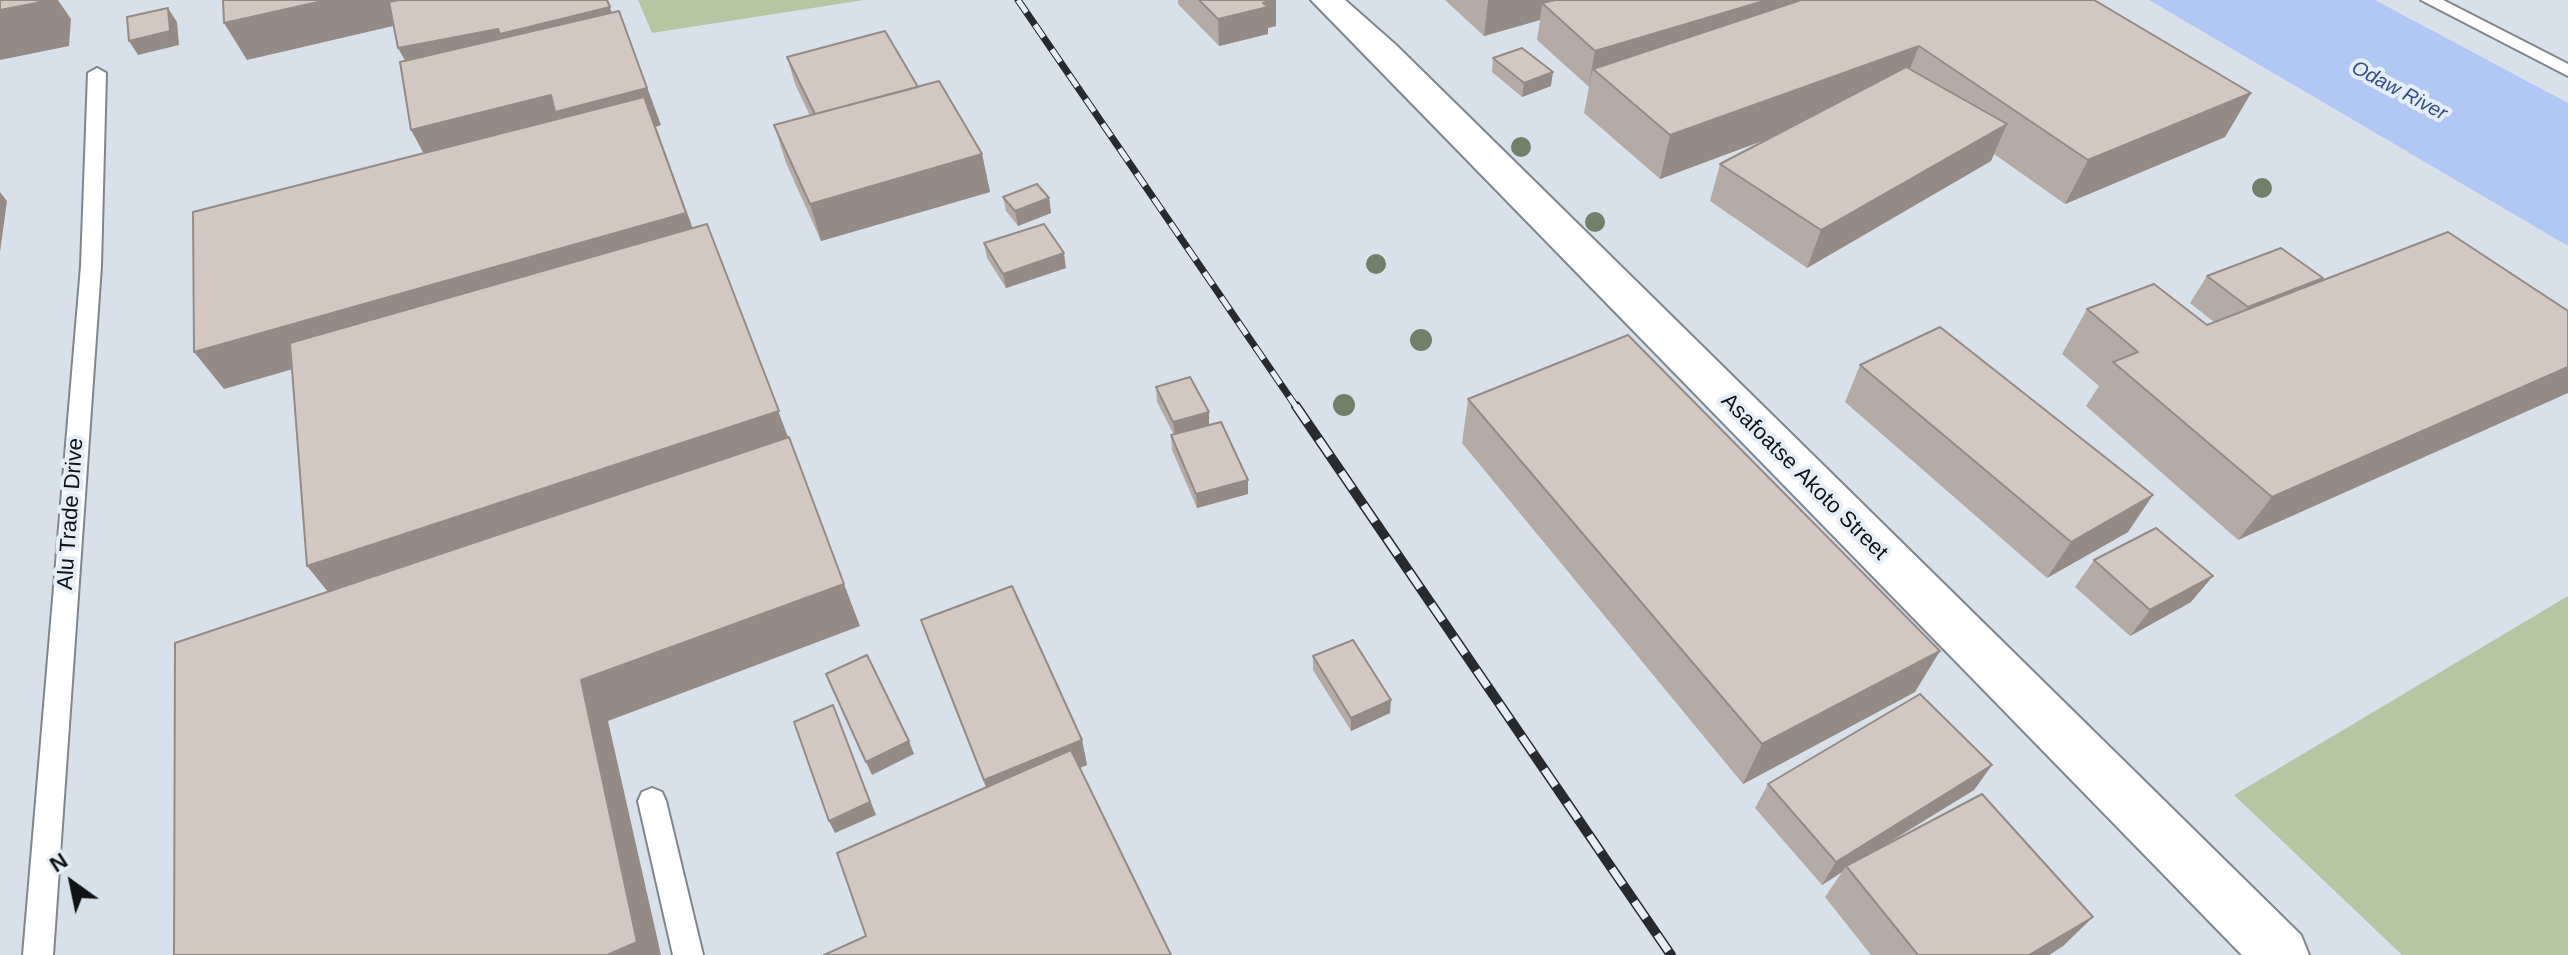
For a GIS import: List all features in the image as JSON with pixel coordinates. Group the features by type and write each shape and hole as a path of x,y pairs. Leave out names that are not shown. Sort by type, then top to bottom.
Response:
{"street":[{"name":"Asafoatse Akoto Street","path":"1327,0 1384,52 2281,955"}],"lane":[{"path":"2430,0 2568,71"},
{"name":"Alu Trade Drive","path":"38,955 91,266 97,73"},
{"path":"652,801 688,955"}],"green space":[{"path":"638,0 864,0 652,33"},
{"path":"2568,596 2568,955 2402,955 2234,795"}],"water":[{"name":"Odaw River","path":"2149,0 2375,0 2568,103 2568,246"}],"building":[{"path":"0,0 38,0 37,3 0,10"},
{"path":"223,0 327,0 224,23"},
{"path":"607,0 610,7 500,34 498,29 398,48 389,2"},
{"path":"1199,0 1272,0 1263,3 1268,7 1218,19"},
{"path":"1555,0 1767,0 1595,51 1542,3"},
{"path":"1801,0 2094,0 2251,93 2088,160 1919,46 1670,135 1593,69"},
{"path":"168,8 170,31 129,41 127,17"},
{"path":"619,11 647,88 555,112 551,95 411,130 400,62"},
{"path":"885,31 918,87 815,114 787,57"},
{"path":"1522,48 1553,72 1524,83 1493,58"},
{"path":"1906,67 2007,124 1821,230 1720,164"},
{"path":"939,81 982,154 810,204 774,125"},
{"path":"644,97 686,213 194,352 193,212"},
{"path":"1037,184 1049,198 1015,211 1003,197"},
{"path":"707,224 779,411 307,566 290,343"},
{"path":"1044,224 1064,253 1003,274 984,243"},
{"path":"2448,232 2568,311 2568,367 2272,497 2113,362 2138,352 2087,309 2154,284 2207,325"},
{"path":"2281,248 2323,278 2248,307 2207,276"},
{"path":"1940,327 2153,495 2071,542 1860,365"},
{"path":"1628,335 1940,651 1762,744 1468,399"},
{"path":"1190,377 1209,412 1173,422 1156,387"},
{"path":"1221,422 1248,480 1196,494 1171,435"},
{"path":"789,437 844,584 581,680 637,942 607,955 174,955 175,643"},
{"path":"2156,528 2213,576 2150,610 2094,560"},
{"path":"1012,586 1082,740 984,780 921,620"},
{"path":"1353,640 1391,700 1351,718 1313,656"},
{"path":"867,655 909,741 866,762 826,674"},
{"path":"1920,694 1992,765 1836,862 1768,784"},
{"path":"833,705 870,802 829,821 794,722"},
{"path":"1071,750 1171,955 824,955 866,936 837,853"},
{"path":"1982,794 2093,917 2029,955 1918,955 1846,866"}],"railway":[{"path":"1018,0 1297,408"},
{"path":"1296,406 1671,955"}]}
